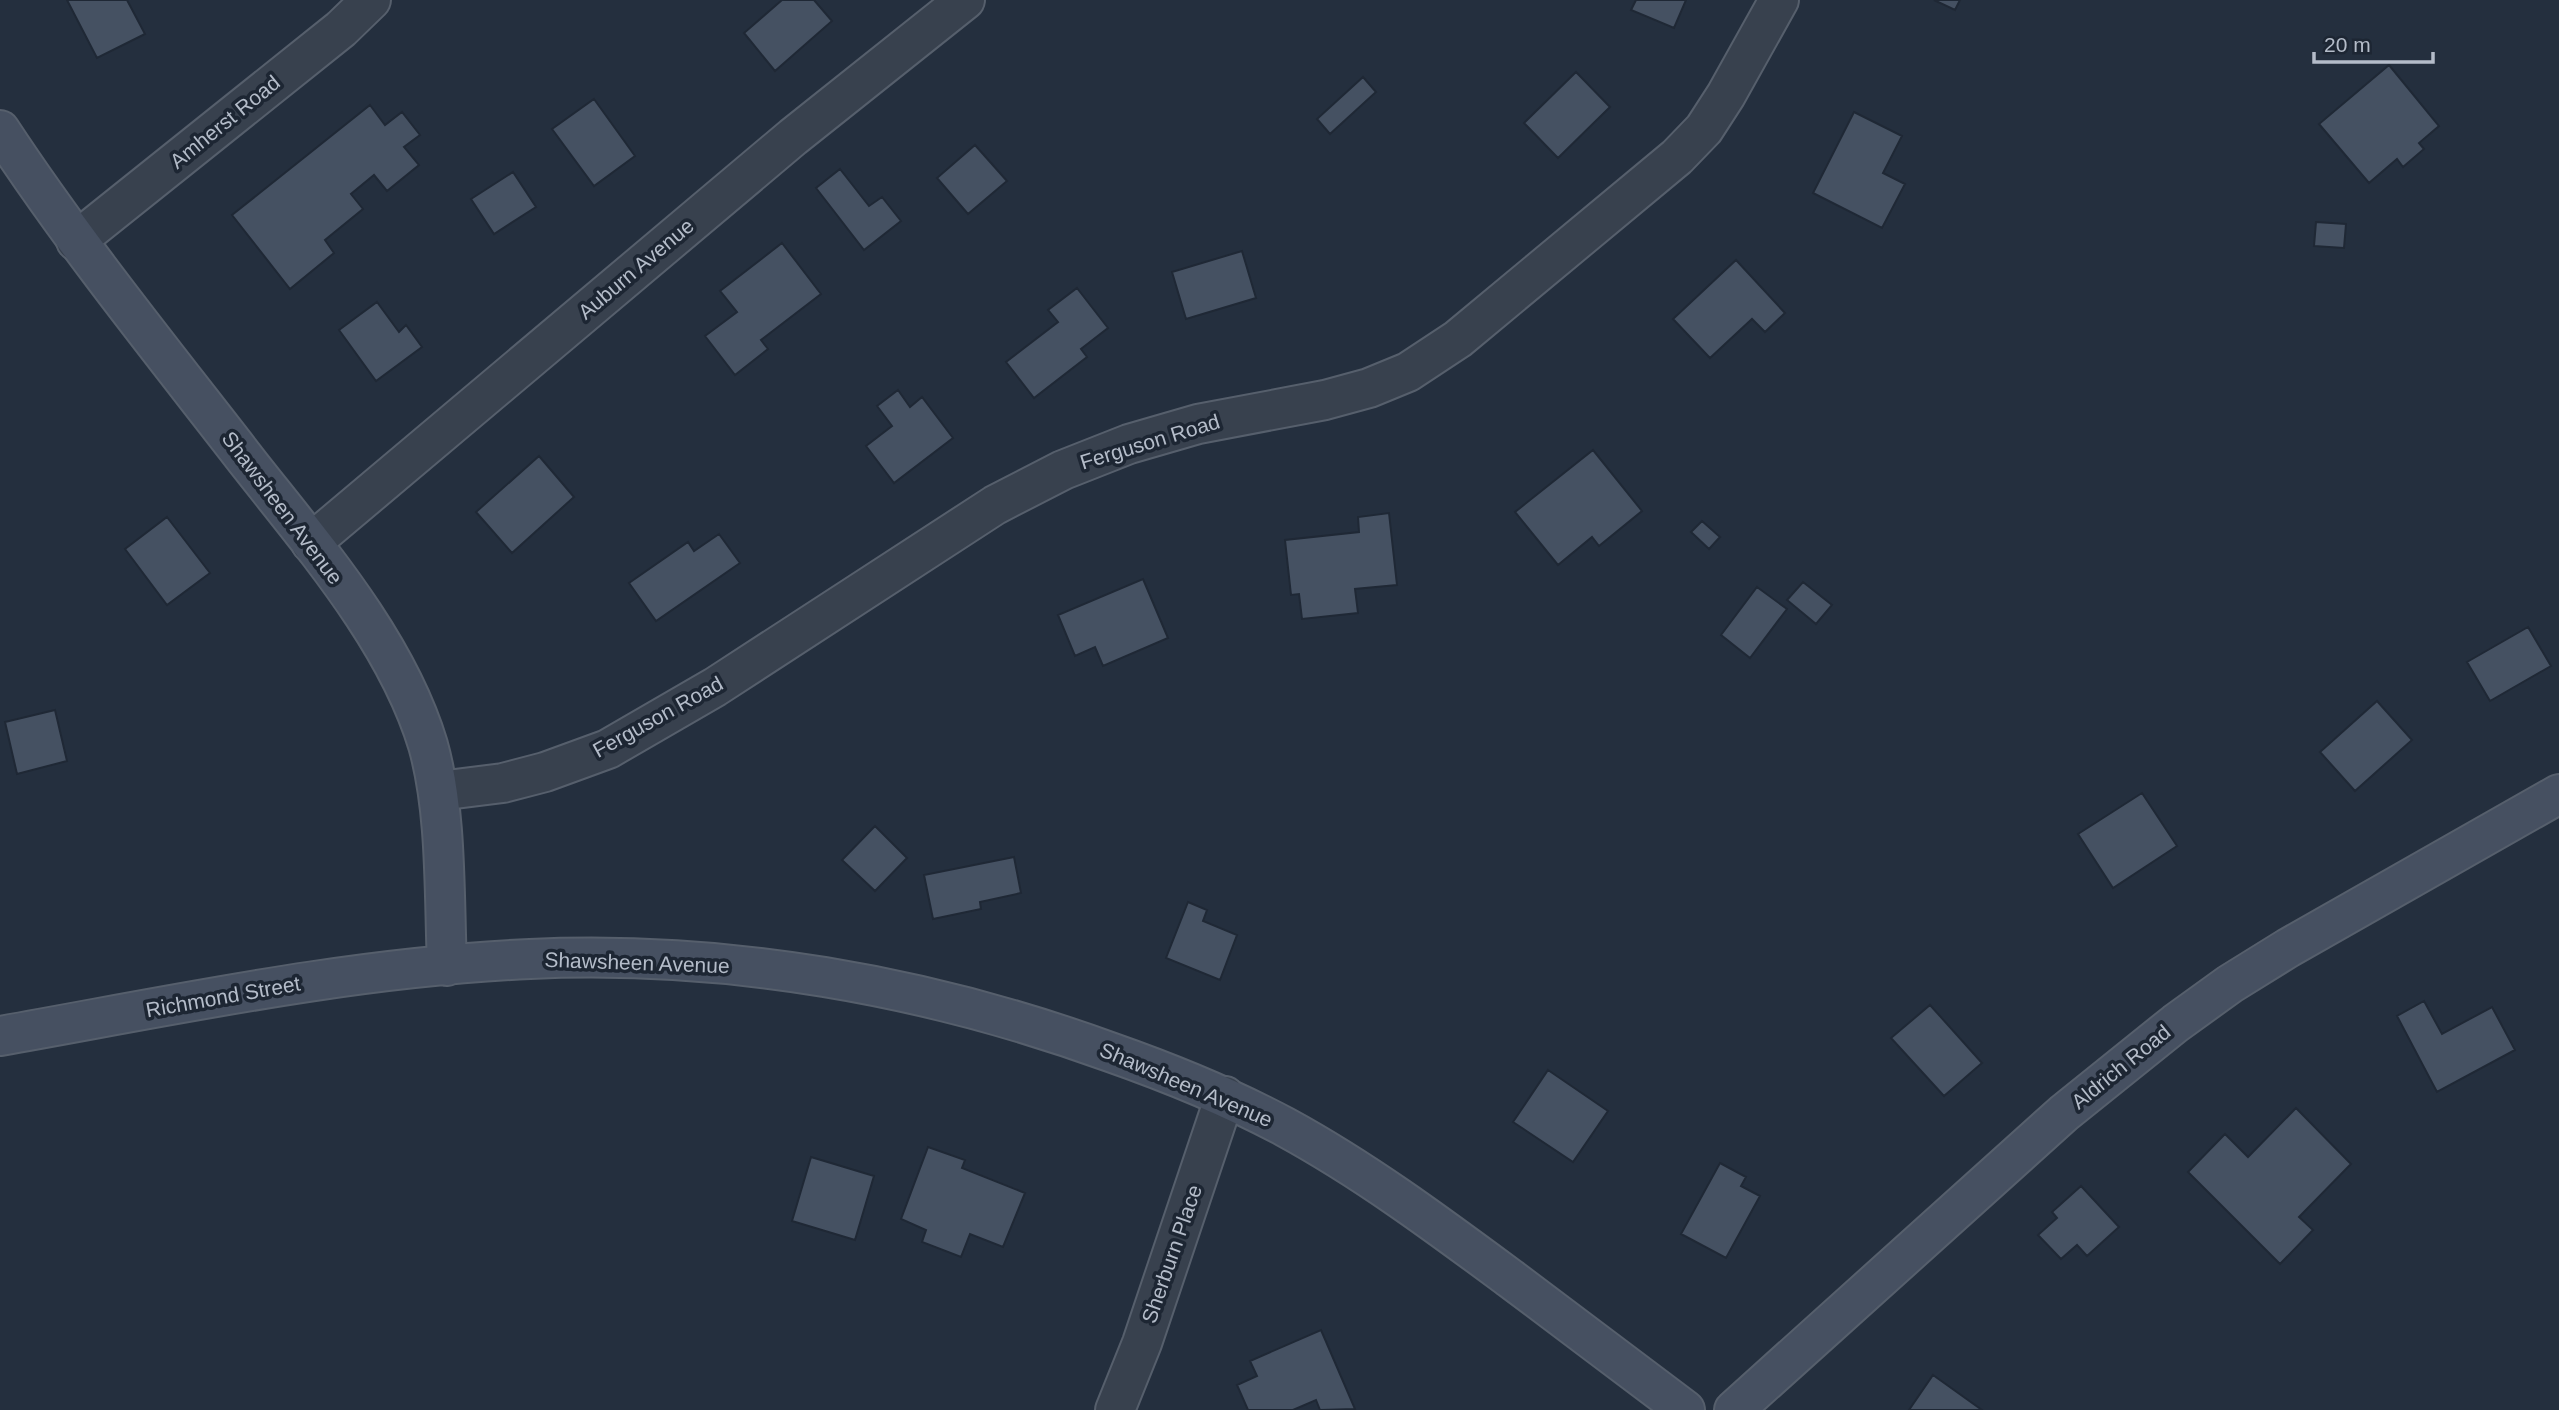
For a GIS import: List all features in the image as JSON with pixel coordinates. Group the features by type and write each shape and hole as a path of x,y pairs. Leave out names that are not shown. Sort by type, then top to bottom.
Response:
{"street":[{"name":"Amherst Road","path":"76,241 341,29 371,0"},
{"name":"Auburn Avenue","path":"311,543 793,137 965,0"},
{"name":"Ferguson Road","path":"439,790 503,783 534,775 608,748 715,687 995,505 1063,470 1129,444 1198,424 1325,400 1369,388 1408,372 1458,339 1677,157 1704,129 1779,0"},
{"name":"Shawsheen Avenue","path":"0,130 76,241 311,543 380,643 407,692 427,744 439,790 447,966 529,959 656,960 734,966 872,985 1024,1022 1161,1070 1225,1097 1286,1128 1407,1204 1685,1410"},
{"name":"Aldrich Road","path":"1734,1410 2064,1113 2176,1023 2230,984 2288,948 2559,794"},
{"name":"Richmond Street","path":"0,1036 363,974 447,966"},
{"name":"Sherburn Place","path":"1115,1410 1142,1343 1225,1097"}],"building":[{"path":"67,0 127,0 145,34 97,58"},
{"path":"782,0 814,0 832,21 775,71 744,33"},
{"path":"1636,0 1686,0 1674,28 1631,10"},
{"path":"1934,0 1960,0 1955,10"},
{"path":"2389,65 2439,126 2419,143 2424,149 2403,167 2397,159 2369,183 2319,124"},
{"path":"1576,72 1610,107 1558,158 1524,123"},
{"path":"1363,77 1376,92 1330,134 1317,119"},
{"path":"594,99 635,156 594,186 552,129"},
{"path":"370,105 385,125 402,112 420,135 404,147 419,165 387,191 374,175 351,194 363,209 325,240 334,253 290,289 232,215"},
{"path":"1854,112 1902,136 1883,173 1905,184 1882,228 1813,193"},
{"path":"975,145 1007,181 968,214 937,178"},
{"path":"840,169 869,206 882,197 901,221 864,250 816,188"},
{"path":"513,172 536,207 494,234 471,199"},
{"path":"2316,222 2346,224 2344,248 2314,246"},
{"path":"782,243 821,294 761,340 768,349 735,375 705,336 737,312 720,291"},
{"path":"1242,251 1256,298 1186,319 1172,272"},
{"path":"1736,260 1785,313 1765,332 1752,319 1710,358 1673,319"},
{"path":"1077,288 1108,328 1081,349 1087,357 1034,398 1006,362 1058,322 1048,310"},
{"path":"377,302 399,332 406,325 422,347 376,381 339,330"},
{"path":"898,390 910,407 922,397 953,438 894,483 866,446 892,426 877,406"},
{"path":"1593,450 1642,511 1599,546 1592,537 1558,565 1515,512"},
{"path":"539,456 574,497 512,553 476,512"},
{"path":"1389,513 1397,585 1355,589 1358,613 1302,619 1299,594 1291,595 1285,540 1359,532 1358,517"},
{"path":"167,517 210,573 167,605 125,549"},
{"path":"1702,521 1720,537 1709,549 1691,532"},
{"path":"719,534 740,563 656,621 629,583 688,542 694,551"},
{"path":"1143,579 1168,638 1103,666 1095,647 1075,656 1058,615"},
{"path":"1803,582 1832,605 1816,624 1787,600"},
{"path":"1757,587 1787,609 1750,658 1721,635"},
{"path":"2528,627 2551,666 2490,701 2467,662"},
{"path":"2377,701 2412,740 2355,791 2320,752"},
{"path":"55,710 67,761 17,774 5,722"},
{"path":"2142,793 2177,846 2113,888 2078,834"},
{"path":"875,826 907,858 875,891 842,860"},
{"path":"1014,857 1021,893 980,902 981,909 933,919 924,875"},
{"path":"1188,902 1207,910 1203,921 1237,935 1220,980 1166,958"},
{"path":"2424,1001 2442,1034 2492,1007 2515,1050 2437,1092 2397,1016"},
{"path":"1930,1005 1982,1063 1944,1096 1891,1038"},
{"path":"1548,1070 1608,1111 1573,1162 1513,1122"},
{"path":"2296,1108 2351,1164 2299,1217 2313,1230 2280,1264 2188,1172 2225,1134 2248,1157"},
{"path":"928,1147 965,1160 962,1168 1025,1193 1003,1247 970,1234 961,1257 922,1242 926,1230 901,1219"},
{"path":"811,1157 874,1176 855,1240 792,1221"},
{"path":"1720,1163 1746,1177 1741,1186 1760,1196 1726,1258 1681,1234"},
{"path":"2081,1186 2119,1227 2087,1256 2077,1245 2061,1259 2038,1235 2057,1218 2052,1212"},
{"path":"1321,1330 1355,1409 1320,1410 1316,1400 1293,1410 1248,1410 1237,1385 1257,1376 1250,1361"},
{"path":"1933,1375 1982,1410 1909,1410"}]}
